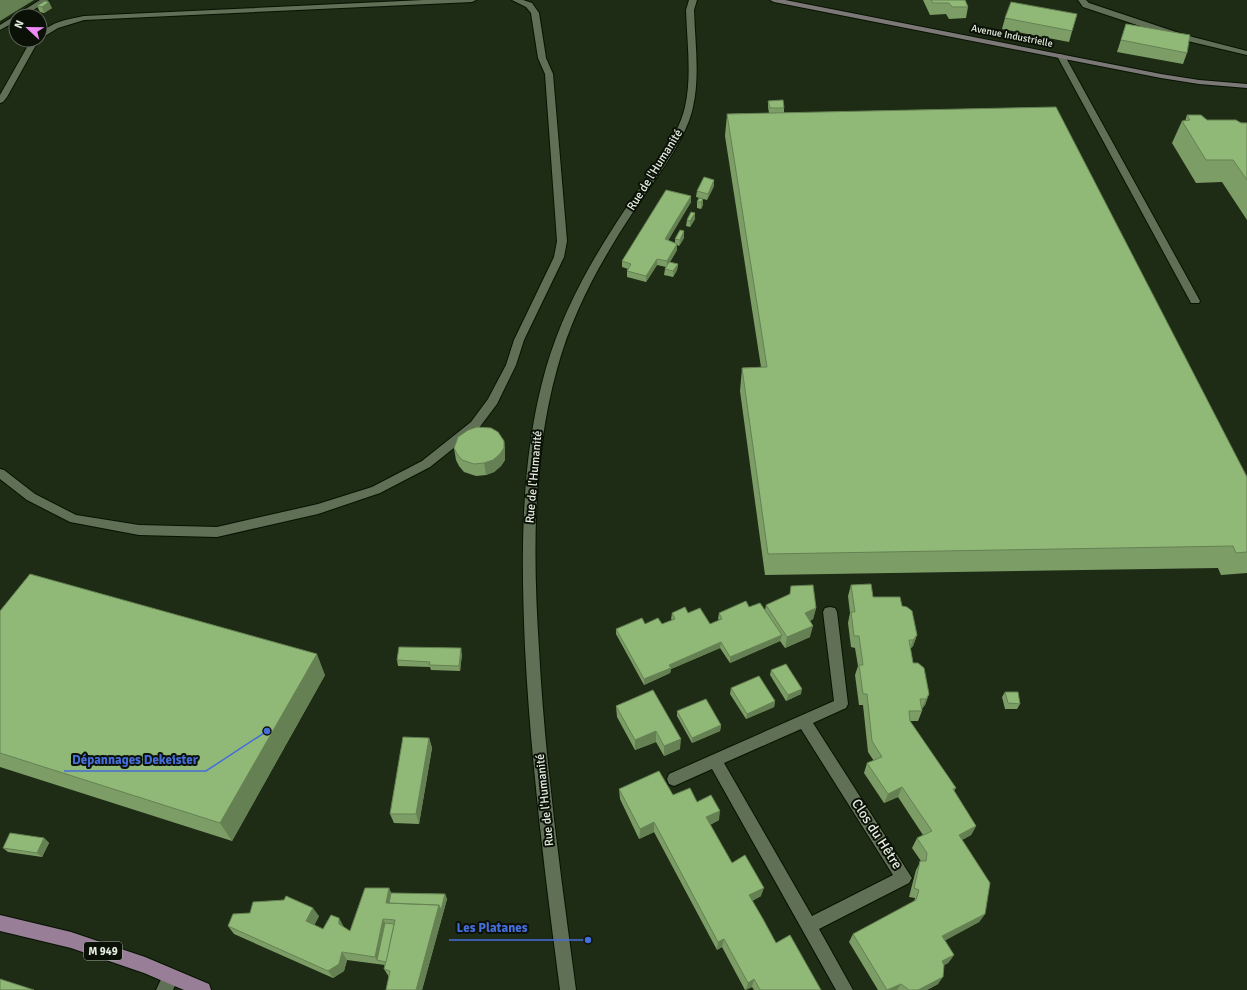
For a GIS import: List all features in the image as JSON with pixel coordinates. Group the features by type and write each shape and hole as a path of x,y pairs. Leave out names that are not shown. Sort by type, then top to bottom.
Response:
{"main road":[{"name":"M 949","path":"0,923 71,940 145,965 167,984 203,990"}],"street":[{"path":"32,8 45,0"},
{"path":"48,30 65,22 84,18 472,0"},
{"path":"0,473 31,497 74,519 139,530 217,532 318,510 376,490 426,464 476,425 493,401 512,364 519,340 559,257 562,242 549,74 542,58 535,13 529,5 516,0"},
{"name":"Rue de l'Humanité","path":"568,990 543,794 536,719 530,614 530,523 532,478 537,436 552,369 574,305 595,265 676,139 685,120 691,86 690,10 693,0"},
{"name":"Avenue Industrielle","path":"774,0 1183,80 1247,86"},
{"path":"1084,3 1094,0"},
{"path":"1084,3 1182,37 1247,53"},
{"path":"0,100 4,97 31,48"},
{"path":"1061,56 1195,301"},
{"path":"674,779 840,704 830,612"},
{"name":"Clos du Hêtre","path":"804,721 904,878 809,926"},
{"path":"715,761 845,990"}],"building":[{"path":"931,0 965,0 968,7 952,7 949,3 933,3"},
{"path":"45,1 49,2 42,7 37,6"},
{"path":"1011,2 1077,14 1072,31 1005,18"},
{"path":"1126,24 1190,35 1187,53 1121,40"},
{"path":"783,100 784,108 770,108 768,101"},
{"path":"1056,107 1247,477 1247,552 1236,553 1233,546 768,554 742,368 767,367 727,114"},
{"path":"1187,115 1201,115 1207,120 1236,120 1241,123 1247,123 1247,180 1233,160 1206,160 1182,121 1190,120"},
{"path":"704,177 714,180 708,194 697,191"},
{"path":"666,190 691,196 665,239 677,244 667,261 657,259 646,276 627,271 631,264 622,261"},
{"path":"699,198 703,199 701,202 697,202"},
{"path":"691,212 695,213 690,221 687,220"},
{"path":"680,230 684,231 680,240 675,239"},
{"path":"669,262 678,264 673,271 665,269"},
{"path":"477,427 491,428 498,432 504,441 504,448 493,460 474,464 462,460 454,448 458,437 468,430"},
{"path":"30,574 317,654 220,823 0,753 0,611"},
{"path":"871,584 873,597 900,597 902,606 907,607 912,611 917,635 913,640 909,640 913,663 918,663 924,668 929,694 926,699 920,699 922,711 909,711 910,721 956,788 953,789 976,826 959,835 990,883 985,914 942,936 954,955 942,961 944,965 943,977 918,990 909,990 901,984 887,990 853,934 916,900 919,890 914,888 920,861 926,861 927,853 917,838 932,831 902,787 888,794 867,763 882,757 872,741 867,694 863,694 859,665 863,665 859,636 854,636 851,612 855,612 851,585"},
{"path":"813,585 816,608 805,613 813,626 787,637 766,605 790,594 791,586"},
{"path":"746,601 749,607 760,603 782,635 730,657 721,642 669,665 671,668 644,679 616,629 642,618 645,624 658,618 662,624 675,619 672,613 685,607 688,613 700,608 710,624 722,619 719,613"},
{"path":"399,647 461,648 459,666 429,665 430,662 397,660"},
{"path":"786,664 802,689 788,695 771,670"},
{"path":"759,676 775,701 747,714 731,688"},
{"path":"653,690 681,739 664,746 656,731 635,740 616,706"},
{"path":"1005,692 1018,692 1020,704 1008,703"},
{"path":"706,699 721,725 692,738 677,711"},
{"path":"403,737 429,738 416,814 390,814"},
{"path":"659,771 673,795 690,788 697,802 711,795 720,811 706,817 732,863 745,855 764,888 749,895 776,943 790,935 821,990 760,990 754,979 748,983 724,939 718,942 654,822 640,829 619,789"},
{"path":"10,833 44,838 37,853 3,848"},
{"path":"365,888 389,888 386,903 439,905 416,990 386,990 390,971 384,969 395,920 383,919 375,957 342,952 339,964 328,971 228,926 233,914 250,913 253,902 284,900 286,896 313,908 306,921 323,929 331,915 339,918 339,924 350,931"},
{"path":"391,893 445,894 441,910 439,905 389,903"},
{"path":"385,923 394,924 386,962 377,960"},
{"path":"0,979 34,990 0,990"}],"place":[{"name":"Dépannages Dekeister","path":"267,731"},
{"name":"Les Platanes","path":"588,940"}]}
